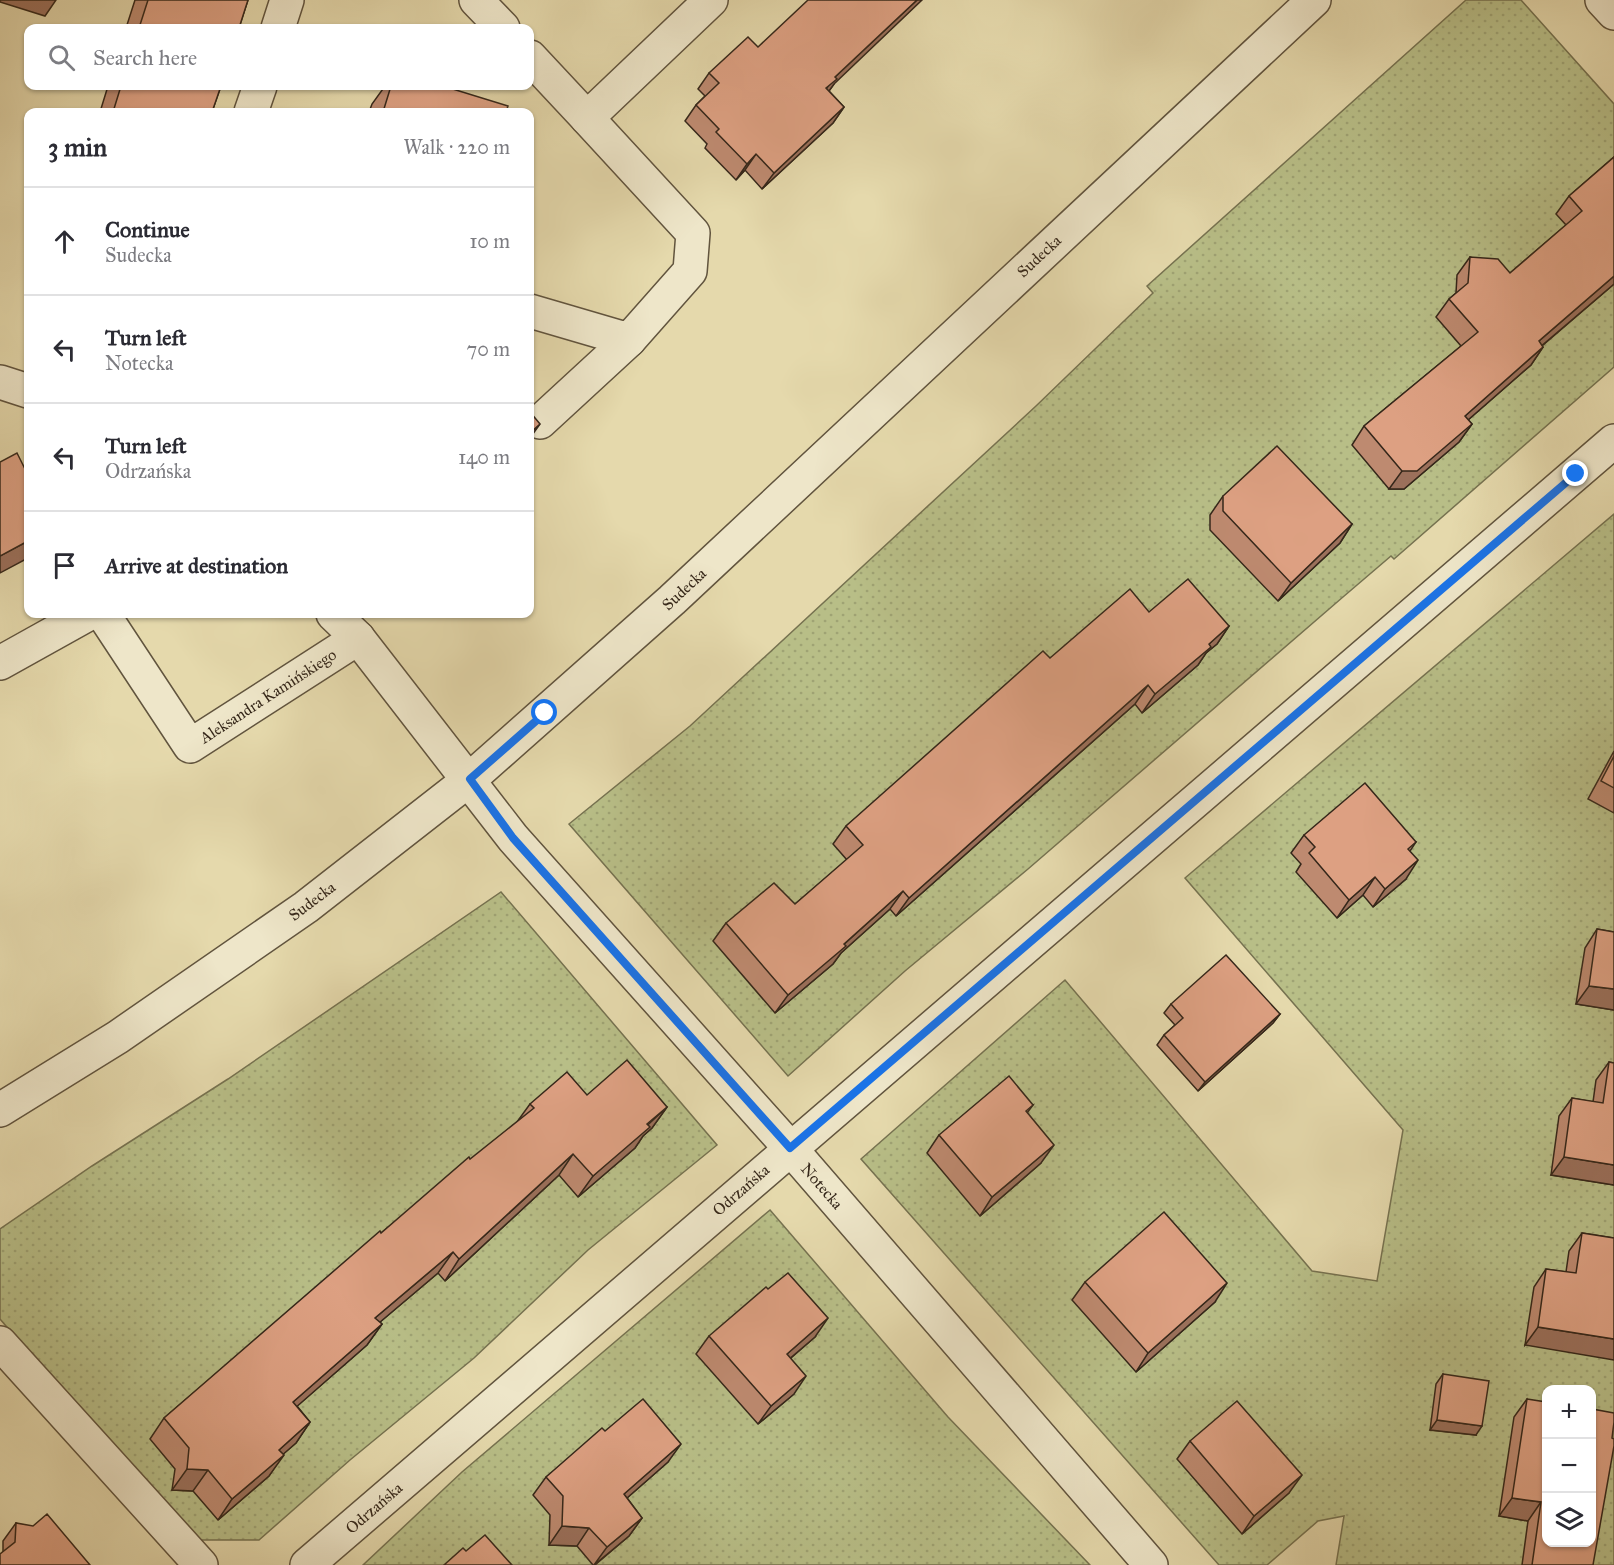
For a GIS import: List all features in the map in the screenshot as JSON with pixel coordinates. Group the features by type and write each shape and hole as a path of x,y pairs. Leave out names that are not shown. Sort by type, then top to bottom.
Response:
{"street":[{"path":"279,24 287,0"},
{"path":"476,0 499,24"},
{"path":"587,118 711,0"},
{"name":"Sudecka","path":"0,1110 118,1037 306,907 470,779 672,600 1314,0"},
{"path":"1602,0 1614,14"},
{"path":"534,61 693,233 690,271 628,340 540,422"},
{"path":"252,108 259,90"},
{"path":"534,312 628,340"},
{"path":"0,382 24,390"},
{"name":"Odrzańska","path":"307,1565 1614,441"},
{"path":"0,663 81,618"},
{"name":"Aleksandra Kamińskiego","path":"106,618 190,746 358,638"},
{"name":"Notecka","path":"337,618 358,638 421,722 470,779 521,847 790,1148 1151,1565"},
{"path":"0,1343 201,1565"}],"green space":[{"path":"1466,0 1521,0 1614,104 1614,367 1394,559 1391,556 1028,869 905,971 788,1076 569,824 690,726 1036,406 1153,293 1147,286"},
{"path":"1614,514 1614,1565 1336,1565 1344,1516 1318,1521 1267,1565 1219,1565 861,1159 1065,980 1312,1271 1377,1281 1403,1130 1185,878"},
{"path":"501,892 717,1145 588,1250 474,1358 350,1460 259,1540 191,1540 0,1319 0,1229 92,1166 228,1079"},
{"path":"770,1210 948,1417 1090,1565 363,1565 462,1472"}],"building":[{"path":"148,0 248,0 240,24 140,24"},
{"path":"808,0 917,0 835,77 837,79 826,88 844,107 774,173 756,154 747,164 716,132 719,129 696,105 719,83 709,73 748,37 758,47"},
{"path":"120,90 220,90 213,108 114,108"},
{"path":"390,90 456,90 508,106 507,108 384,108"},
{"path":"1614,157 1614,276 1539,341 1543,347 1465,416 1472,424 1417,471 1402,471 1364,426 1478,332 1449,299 1468,283 1470,257 1498,259 1510,273 1582,211 1569,196"},
{"path":"534,417 540,424 534,429"},
{"path":"1277,446 1352,524 1291,583 1223,511 1223,496"},
{"path":"17,453 24,467 24,543 0,556 0,462"},
{"path":"1188,579 1229,626 1209,644 1211,647 1155,694 1148,685 909,898 903,891 844,944 846,946 788,995 726,923 774,883 795,904 863,845 846,826 1043,651 1050,658 1130,589 1149,612"},
{"path":"1614,756 1614,788 1601,781"},
{"path":"1365,783 1416,842 1408,849 1418,860 1385,889 1375,877 1349,900 1309,853 1315,847 1304,835"},
{"path":"1597,929 1614,932 1614,989 1589,986"},
{"path":"1226,955 1280,1014 1205,1082 1164,1035 1183,1018 1171,1004"},
{"path":"627,1060 667,1107 647,1124 650,1127 593,1176 573,1154 459,1259 453,1252 375,1318 382,1324 293,1402 310,1422 279,1450 284,1455 232,1499 208,1470 187,1469 189,1448 164,1418 380,1231 381,1233 469,1157 470,1159 534,1108 530,1104 567,1072 587,1095"},
{"path":"1609,1062 1614,1063 1614,1165 1564,1157 1572,1098 1603,1103"},
{"path":"1009,1076 1033,1105 1026,1111 1054,1145 992,1197 939,1135"},
{"path":"1164,1212 1227,1283 1148,1353 1085,1282"},
{"path":"1582,1233 1614,1238 1614,1339 1538,1327 1546,1269 1576,1273"},
{"path":"788,1273 828,1318 787,1354 806,1376 771,1406 709,1336 766,1287 768,1289"},
{"path":"1443,1374 1489,1381 1482,1426 1437,1420"},
{"path":"643,1399 681,1444 624,1494 642,1518 607,1547 589,1528 562,1526 563,1496 546,1477 602,1428 605,1431"},
{"path":"1527,1399 1542,1401 1542,1547 1596,1547 1596,1410 1614,1413 1612,1438 1614,1446 1593,1565 1532,1565 1541,1502 1512,1498"},
{"path":"1237,1401 1302,1475 1254,1516 1190,1441"},
{"path":"47,1514 90,1565 0,1565 0,1554 15,1542 16,1523 33,1526"},
{"path":"485,1535 512,1565 444,1565 463,1548 466,1551"}],"route":[{"path":"545,713 470,779 513,838 790,1148 1576,474"}]}
